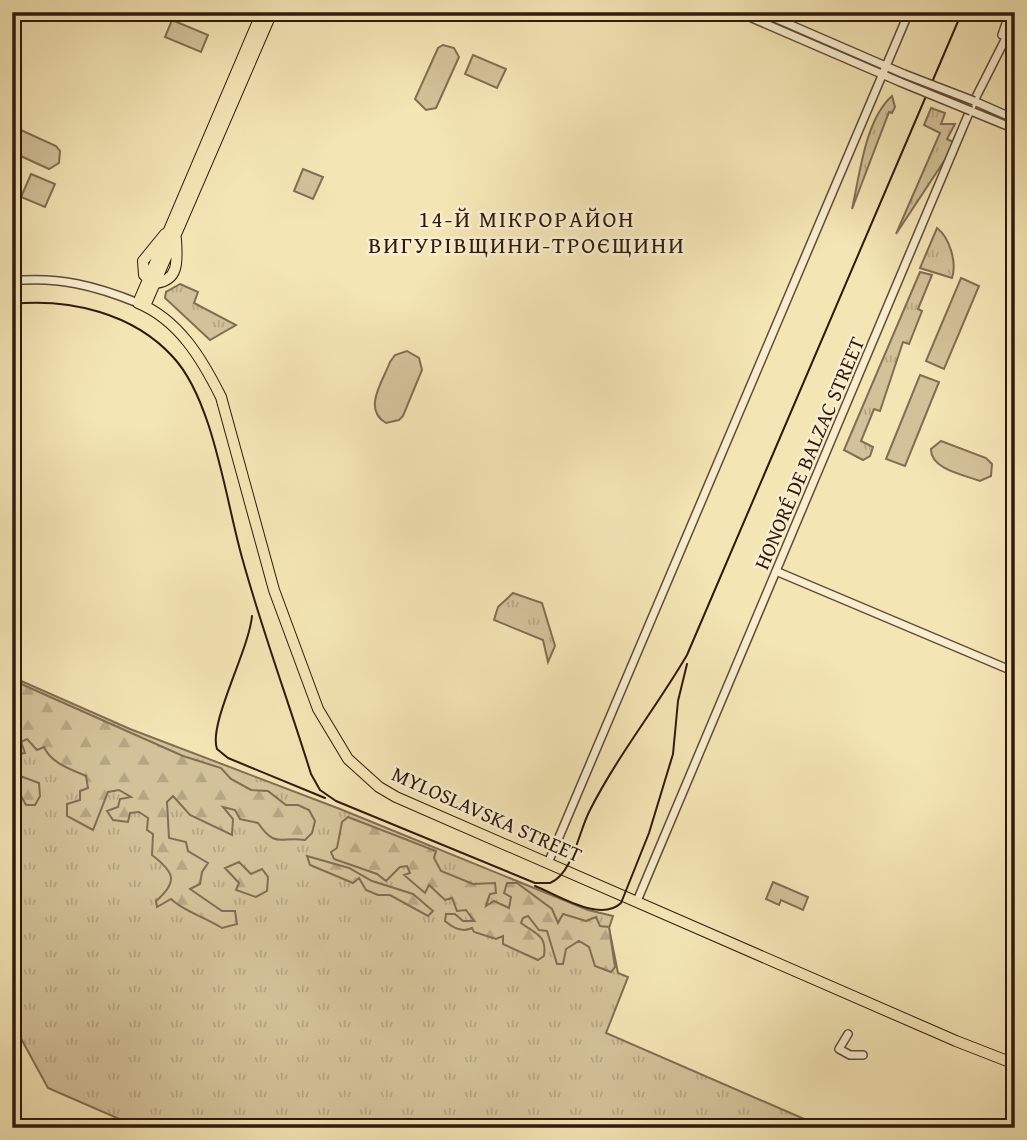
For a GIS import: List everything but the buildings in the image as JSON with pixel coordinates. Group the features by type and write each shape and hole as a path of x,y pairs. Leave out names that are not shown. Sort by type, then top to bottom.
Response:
{"main road":[{"path":"141,304 262,12"},
{"path":"152,281 144,275 143,261 172,234 272,12"},
{"name":"MYLOSLAVSKA STREET","path":"141,304 176,329 195,350 221,397 274,590 318,709 338,746 361,772 396,797 968,1047 1015,1064"}],"street":[{"path":"738,12 884,71 904,74 1015,119"},
{"path":"761,12 884,71 900,82 1015,129"},
{"path":"548,863 909,12"},
{"path":"998,50 1010,12"},
{"name":"HONORÉ DE BALZAC STREET","path":"637,901 778,572 974,101 1015,20"},
{"name":"MYLOSLAVSKA STREET","path":"12,281 65,280 102,288 141,304"},
{"path":"778,572 1015,672"},
{"path":"848,1034 839,1049 850,1055 863,1055"}],"green space":[{"path":"172,20 208,35 201,52 165,37"},
{"path":"443,45 454,48 459,57 436,108 426,110 415,99 438,48"},
{"path":"473,55 506,69 497,88 465,74"},
{"path":"892,96 895,107 892,113 889,112 852,209 870,133 875,119"},
{"path":"931,108 945,113 941,124 955,124 947,139 953,142 946,158 896,234 940,133 924,125"},
{"path":"12,126 56,146 60,151 59,163 49,169 12,152"},
{"path":"303,169 323,177 313,199 294,191"},
{"path":"31,174 55,184 45,207 21,197"},
{"path":"937,228 946,238 951,251 954,265 952,278 920,268"},
{"path":"920,272 932,275 918,309 922,311 909,344 903,342 880,411 874,409 861,441 873,447 870,456 863,460 844,450"},
{"path":"961,278 979,286 944,369 926,361"},
{"path":"180,284 198,292 194,303 236,325 210,340 165,298 166,292"},
{"path":"407,351 419,358 422,370 403,416 399,420 386,423 376,410 376,394 395,355"},
{"path":"920,375 939,382 905,466 886,459"},
{"path":"941,441 986,458 992,464 991,476 980,481 957,474 936,462 931,449"},
{"path":"513,593 542,603 555,646 548,662 543,640 494,620 498,607"},
{"path":"12,677 130,729 340,809 588,910 613,916 609,928 618,973 628,977 606,1033 825,1128 140,1128 48,1088 12,1022"},
{"path":"12,680 183,756 221,768 231,779 251,790 268,791 286,805 298,805 309,810 315,821 312,833 305,840 274,839 258,823 240,819 235,810 223,807 233,819 232,835 190,815 173,796 167,802 169,838 186,842 188,851 208,863 202,872 200,884 190,889 222,911 235,911 237,924 222,928 171,899 157,907 156,901 168,888 171,877 152,855 153,834 147,830 148,818 139,812 130,813 128,822 113,820 107,811 118,807 120,799 131,797 119,790 108,792 93,830 67,816 67,804 80,800 80,791 88,788 86,776 56,761 44,747 37,750 27,739 21,742 25,753 12,755"},
{"path":"12,773 39,783 40,796 35,805 26,805 20,794 12,793"},
{"path":"348,817 436,851 434,858 441,871 473,884 495,883 496,893 490,894 486,906 494,901 509,908 511,897 504,893 507,883 517,883 552,909 558,923 563,914 586,921 596,917 600,926 609,927 615,967 611,972 595,966 589,947 579,941 566,949 563,964 557,964 547,931 539,930 528,916 523,918 521,923 539,936 544,944 544,956 538,960 503,944 503,936 496,939 474,932 472,928 454,928 445,921 446,914 455,914 463,921 474,921 466,910 457,911 452,898 445,900 429,885 425,893 404,875 410,873 407,866 400,867 386,881 377,874 334,859 331,852 337,848 342,822"},
{"path":"307,856 349,868 372,881 413,894 433,911 428,916 390,895 378,895 366,890 359,878 353,883 310,865"},
{"path":"239,862 251,874 262,869 268,877 267,891 256,897 236,890 239,883 225,868"},
{"path":"773,882 808,897 803,910 781,900 779,905 766,899"}],"tram line":[{"path":"12,304 56,304 120,319 157,342 187,376 209,426 251,588 311,774 320,790 336,801 535,883 550,883 564,871 601,790 687,655 962,12"},
{"path":"252,616 244,648 218,722 217,749 228,758 325,798"},
{"path":"535,886 591,909 602,910 621,903 649,833 673,754 678,701 687,664"}],"district":[{"name":"14-Й МІКРОРАЙОН ВИГУРІВЩИНИ-ТРОЄЩИНИ","path":"527,231"}]}
